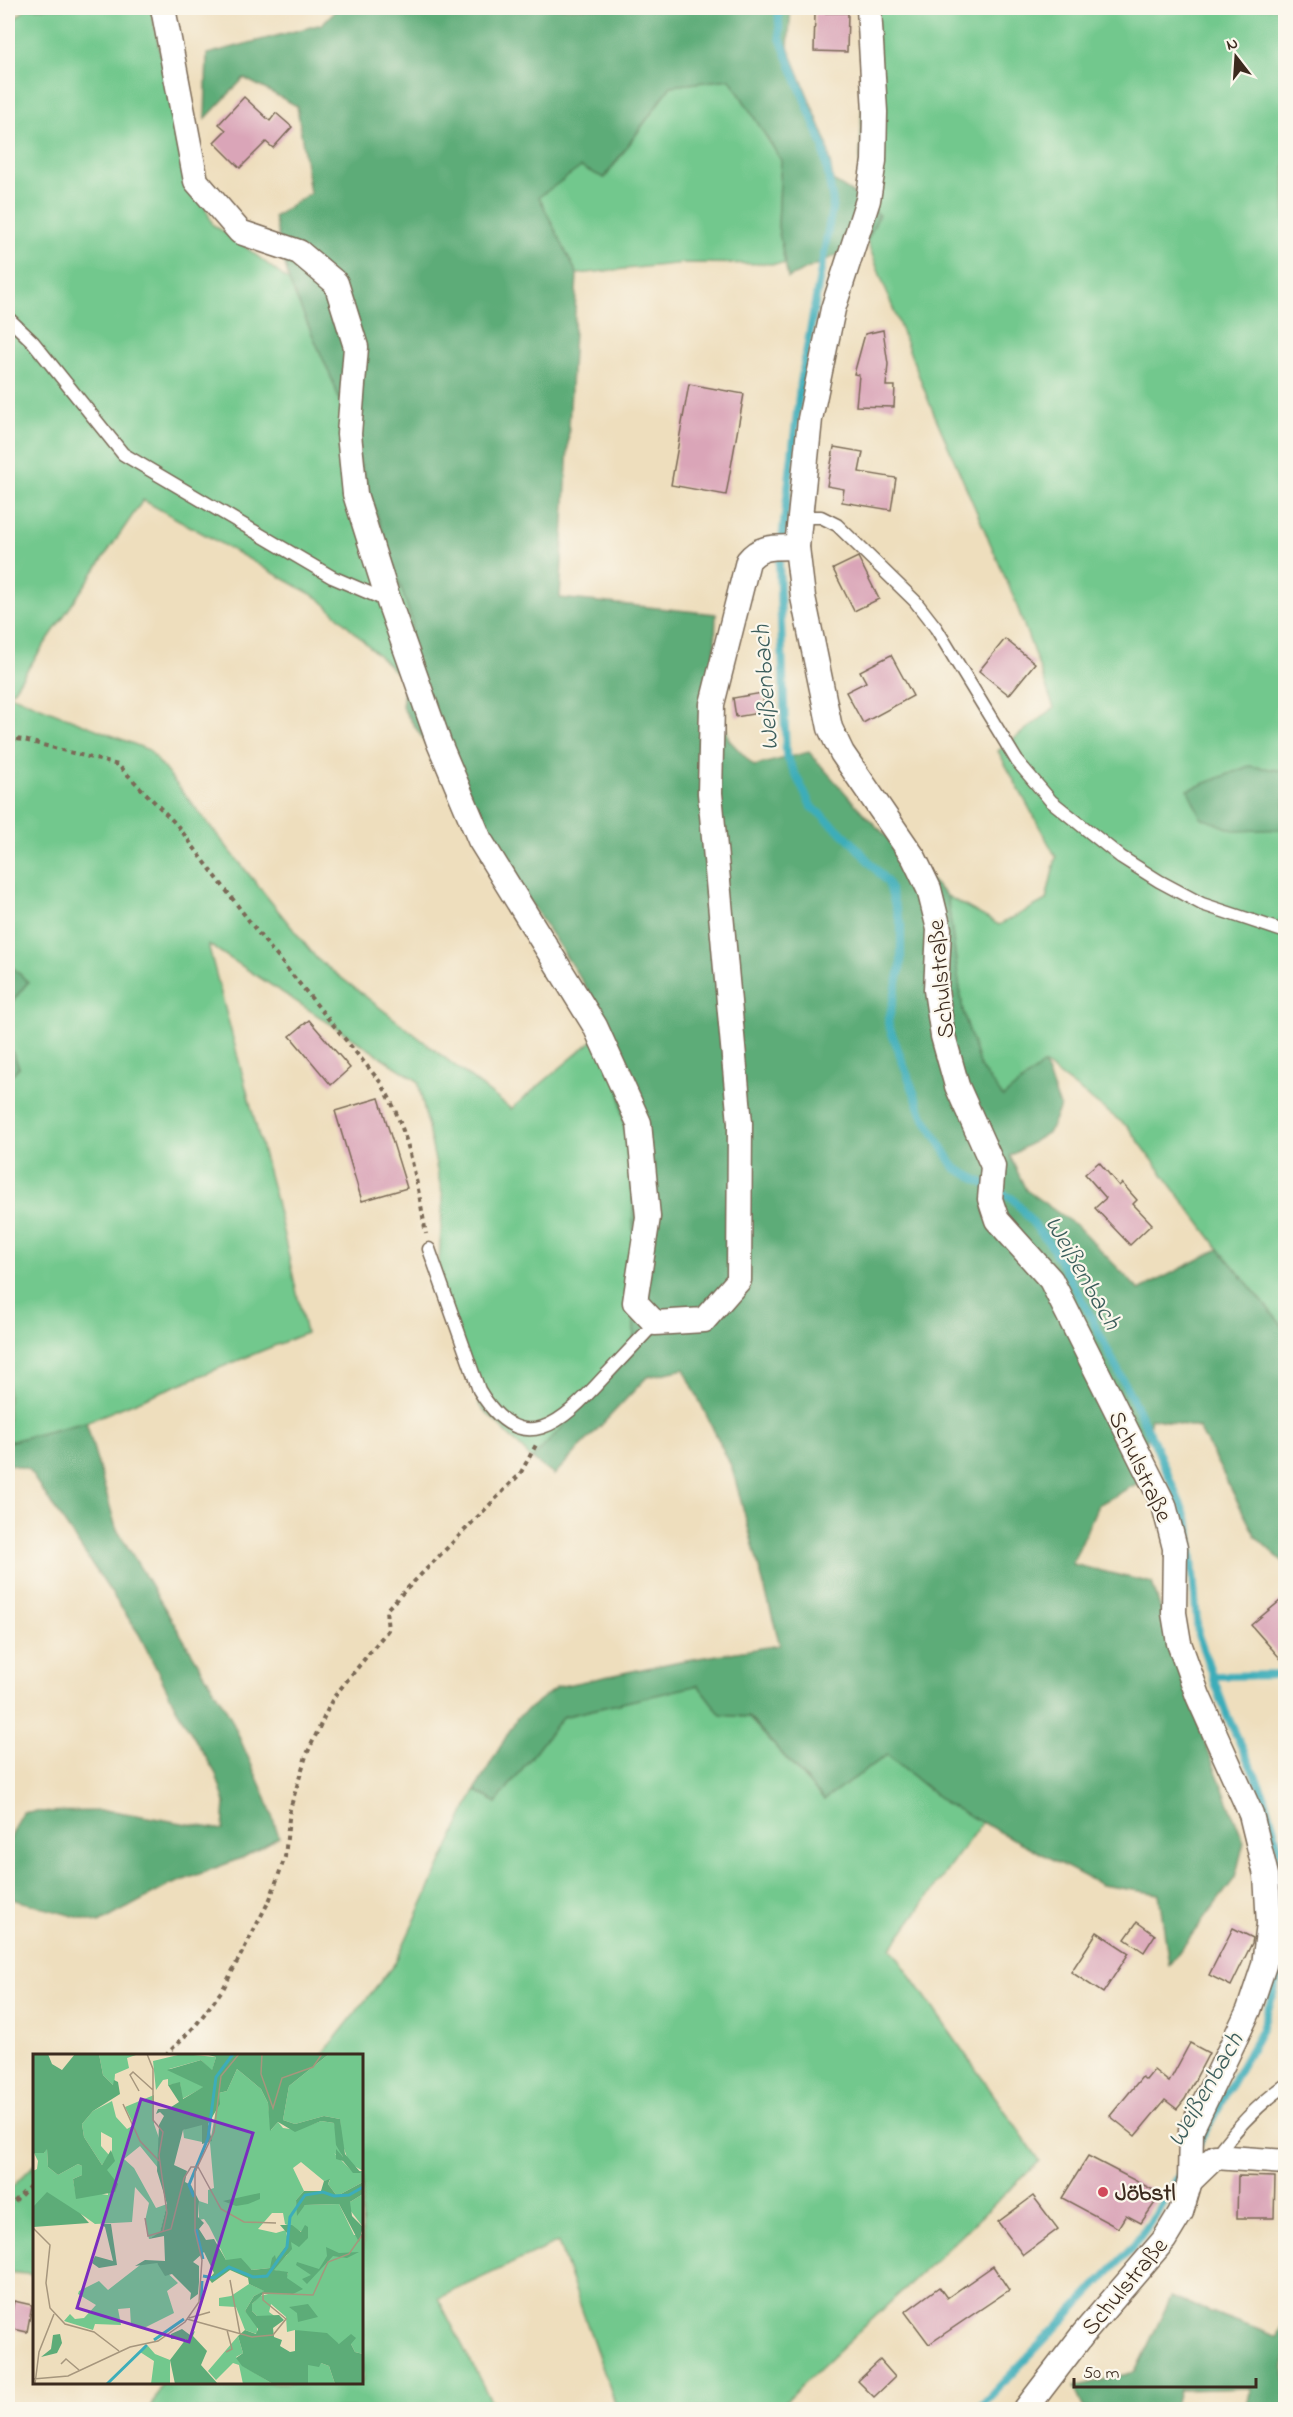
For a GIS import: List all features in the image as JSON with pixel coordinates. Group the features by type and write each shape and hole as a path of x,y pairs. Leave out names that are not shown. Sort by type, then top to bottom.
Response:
{"street":[{"path":"163,8 196,181 240,232 299,252 336,283 356,347 349,434 355,494 389,602 439,742 480,840 595,1026 639,1123 648,1217 635,1302 655,1323 704,1320 739,1280 740,1123 710,793 712,704 748,561 754,553 764,548 794,548"},
{"name":"Schulstraße","path":"869,8 875,112 874,161 868,200 833,309 810,419 801,517 794,548 830,728 842,753 914,858 929,889 939,929 936,990 943,1036 957,1086 993,1166 990,1199 998,1221 1051,1280 1164,1505 1175,1548 1174,1613 1179,1643 1198,1696 1251,1815 1266,1875 1269,1924 1264,1965 1249,2010 1191,2130 1190,2166 1181,2212 1164,2240 1084,2333 1025,2409"},
{"path":"1190,2166 1215,2157 1286,2162"}],"lane":[{"path":"8,318 33,342 123,454 332,577 389,602"},
{"path":"801,517 821,517 837,525 915,601 936,628 1017,760 1051,801 1121,857 1159,881 1202,904 1286,932"},
{"path":"429,1249 479,1390 490,1408 503,1421 521,1428 546,1428 575,1409 655,1323"},
{"path":"1215,2157 1235,2129 1269,2097 1286,2085"}],"path":[{"path":"8,738 24,740 118,765 177,825 262,938 381,1083 395,1106 415,1168 429,1249"},
{"path":"166,2054 196,2025 224,1989 270,1899 285,1857 290,1809 306,1756 333,1698 388,1630 386,1610 520,1474 546,1428"},
{"path":"8,2208 33,2183"}],"green space":[{"path":"27,8 151,8 181,154 213,225 238,241 289,281 334,384 412,621 405,681 320,599 143,500 10,695 149,750 317,959 511,1109 611,1025 633,1195 634,1352 532,1459 480,1406 438,1278 443,1198 418,1081 208,944 276,1201 306,1333 86,1422 8,1442 8,1079 19,1067 8,1042 8,1007 28,982 8,963 8,306 13,300 8,294 8,25"},
{"path":"338,8 791,8 788,47 827,143 833,181 859,197 879,215 867,241 788,278 778,227 781,160 730,79 671,86 604,178 581,167 539,197 577,274 560,598 716,614 714,676 729,740 754,766 809,752 865,815 947,896 963,1011 980,1067 1003,1097 1044,1064 1060,1107 1049,1132 1010,1156 1026,1190 1078,1227 1139,1290 1219,1249 1285,1329 1285,1564 1256,1537 1199,1428 1151,1418 1138,1483 1098,1505 1072,1564 1152,1583 1205,1743 1244,1842 1235,1878 1169,1965 1159,1894 1101,1885 947,1804 887,1755 824,1800 749,1717 721,1715 698,1685 562,1717 496,1803 475,1790 517,1718 557,1687 680,1661 780,1645 732,1468 684,1369 647,1377 554,1475 532,1459 634,1352 633,1195 611,1025 402,707 412,621 334,384 289,281 274,217 310,193 297,106 244,78 205,119 207,54 322,24"},
{"path":"859,8 1285,8 1285,1329 1219,1249 1128,1127 1044,1064 1003,1098 980,1067 963,1011 947,896 999,925 1046,900 1056,857 998,751 1054,708 1014,598 929,402 867,241 879,215 859,197 864,35"},
{"path":"730,79 781,160 778,227 785,264 684,263 577,274 538,197 581,167 605,178 671,86"},
{"path":"1249,766 1285,771 1285,829 1236,831 1201,818 1188,790"},
{"path":"8,963 28,982 8,1007"},
{"path":"8,1042 19,1067 8,1079"},
{"path":"86,1422 116,1528 229,1714 267,1800 279,1837 244,1857 168,1886 99,1923 11,1899 8,1891 8,1843 23,1812 113,1811 223,1830 225,1803 216,1774 176,1708 139,1634 28,1469 8,1464 8,1442"},
{"path":"698,1685 721,1715 748,1717 824,1800 887,1755 947,1804 982,1822 891,1948 1040,2161 777,2409 617,2409 558,2242 438,2298 495,2409 150,2410 162,2384 363,2384 363,2054 323,2054 395,1963 475,1790 496,1803 562,1717"},
{"path":"33,2166 33,2275 8,2272 8,2191"},
{"path":"1171,2297 1278,2337 1285,2318 1285,2409 1246,2409 1251,2388 1179,2390 1174,2409 1084,2409 1074,2387 1135,2372"}],"building":[{"path":"815,13 848,13 847,52 814,51"},
{"path":"244,97 270,121 276,113 292,127 273,148 266,142 240,168 214,142 226,130 219,124"},
{"path":"883,330 888,364 886,386 895,386 894,407 856,406 859,375 854,374 865,334"},
{"path":"689,384 744,394 726,495 671,485"},
{"path":"834,447 863,452 859,472 896,478 891,510 842,502 844,489 827,486"},
{"path":"858,557 879,599 854,611 833,569"},
{"path":"1005,639 1035,663 1009,695 979,671"},
{"path":"891,655 913,696 863,723 846,692 866,682 860,671"},
{"path":"762,693 765,712 736,717 733,698"},
{"path":"309,1020 350,1068 331,1085 290,1036"},
{"path":"379,1098 407,1188 362,1201 335,1111"},
{"path":"1099,1162 1119,1186 1122,1183 1137,1200 1133,1204 1152,1224 1130,1245 1095,1208 1106,1198 1085,1174"},
{"path":"1286,1596 1286,1665 1251,1625"},
{"path":"1137,1922 1155,1935 1144,1952 1125,1939"},
{"path":"1233,1928 1253,1938 1231,1986 1209,1975"},
{"path":"1097,1932 1129,1953 1103,1993 1071,1972"},
{"path":"1190,2043 1209,2053 1185,2099 1177,2109 1165,2100 1135,2136 1110,2116 1142,2077 1146,2080 1154,2070 1169,2082"},
{"name":"Jöbstl","path":"1088,2156 1161,2194 1141,2223 1126,2215 1118,2228 1062,2198"},
{"path":"1238,2176 1275,2177 1274,2218 1237,2218"},
{"path":"1033,2196 1058,2229 1023,2255 998,2222"},
{"path":"993,2266 1009,2290 929,2344 905,2312 939,2287 947,2298"},
{"path":"14,2301 32,2305 27,2332 9,2328"},
{"path":"880,2360 895,2377 874,2397 858,2381"}],"waterway":[{"name":"Weißenbach","path":"778,8 780,38 823,146 833,203 800,387 779,565 786,755 811,806 849,839 888,883 901,925 901,965 888,1023 922,1114 955,1168 1013,1199 1050,1244 1087,1309 1154,1442 1189,1524 1198,1635 1226,1713 1265,1797 1280,1852 1286,1911"},
{"path":"1213,1676 1286,1675"},
{"name":"Weißenbach","path":"1198,2144 1262,2029 1278,1978 1286,1931"},
{"name":"Weißenbach","path":"977,2410 1132,2248 1157,2213 1183,2169"}],"place":[{"name":"Jöbstl","path":"1103,2192"}]}
